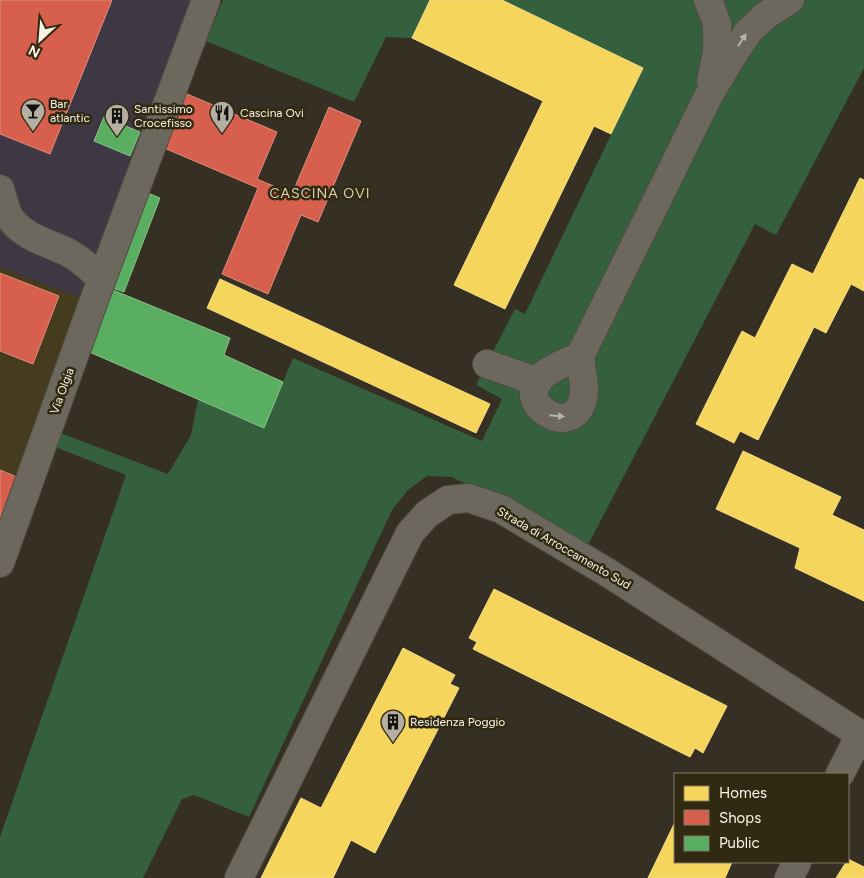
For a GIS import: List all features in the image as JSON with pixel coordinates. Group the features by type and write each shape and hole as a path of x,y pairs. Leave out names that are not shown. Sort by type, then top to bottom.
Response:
{"street":[{"name":"Via Olgia","path":"1,555 206,0"},
{"path":"708,0 717,23 717,52 708,97"},
{"path":"580,356 550,370 538,382 535,394 537,404 542,411 552,417 570,416 579,408 584,396 580,356 708,97 748,32 766,15 790,0"},
{"path":"0,188 9,217 17,226 29,235 71,254 94,271 101,280"},
{"path":"487,364 538,382"},
{"name":"Strada di Arroccamento Sud","path":"239,878 410,534 427,514 448,500 469,498 501,509 605,571 862,736"},
{"path":"841,773 862,736"},
{"path":"789,878 796,863"}],"shaded area":[{"path":"0,0 206,0 93,303 0,267"},
{"path":"0,267 93,303 0,563"}],"green space":[{"path":"223,0 430,0 412,38 386,37 354,102 206,41"},
{"path":"502,0 864,0 864,68 776,235 755,224 588,545 452,477 427,476 408,490 392,510 249,817 194,795 182,799 143,878 0,878 0,837 126,475 53,446 58,432 168,474 191,435 198,399 264,428 293,358 482,441 502,399 476,385 515,309 525,314 643,68"}],"building: Homes":[{"path":"430,0 502,0 643,68 611,134 594,126 505,309 454,285 543,101 412,38"},
{"path":"860,178 864,180 864,291 851,284 826,333 814,327 758,440 740,431 734,443 696,424 742,331 755,338 792,264 813,274"},
{"path":"220,279 490,404 476,433 207,308"},
{"path":"743,451 841,497 832,515 864,530 864,601 795,568 800,548 716,509"},
{"path":"494,589 727,706 703,753 695,748 690,757 473,649 477,642 469,638"},
{"name":"Residenza Poggio","path":"403,648 455,675 450,684 459,688 375,853 351,840 333,878 261,878 301,798 321,808"},
{"path":"674,824 674,863 732,863 725,878 648,878"},
{"path":"849,860 864,867 864,878 836,878 845,863 849,863"}],"building: Shops":[{"path":"0,0 112,0 50,154 0,134"},
{"path":"187,94 277,132 257,179 292,194 329,107 361,121 318,222 301,215 268,294 222,274 258,188 164,148"},
{"path":"0,273 59,296 33,364 0,351"},
{"path":"0,470 22,479 0,530"}],"building: Public":[{"name":"Santissimo Crocefisso","path":"104,117 140,132 130,156 94,141"},
{"path":"143,191 160,198 124,292 107,286"},
{"path":"108,288 230,338 224,355 283,382 264,428 87,351"}],"place":[{"name":"Bar atlantic","path":"33,132"},
{"name":"Cascina Ovi","path":"222,134"},
{"name":"Santissimo Crocefisso","path":"117,137"},
{"name":"Residenza Poggio","path":"393,743"}],"district":[{"name":"CASCINA OVI","path":"320,193"}]}
